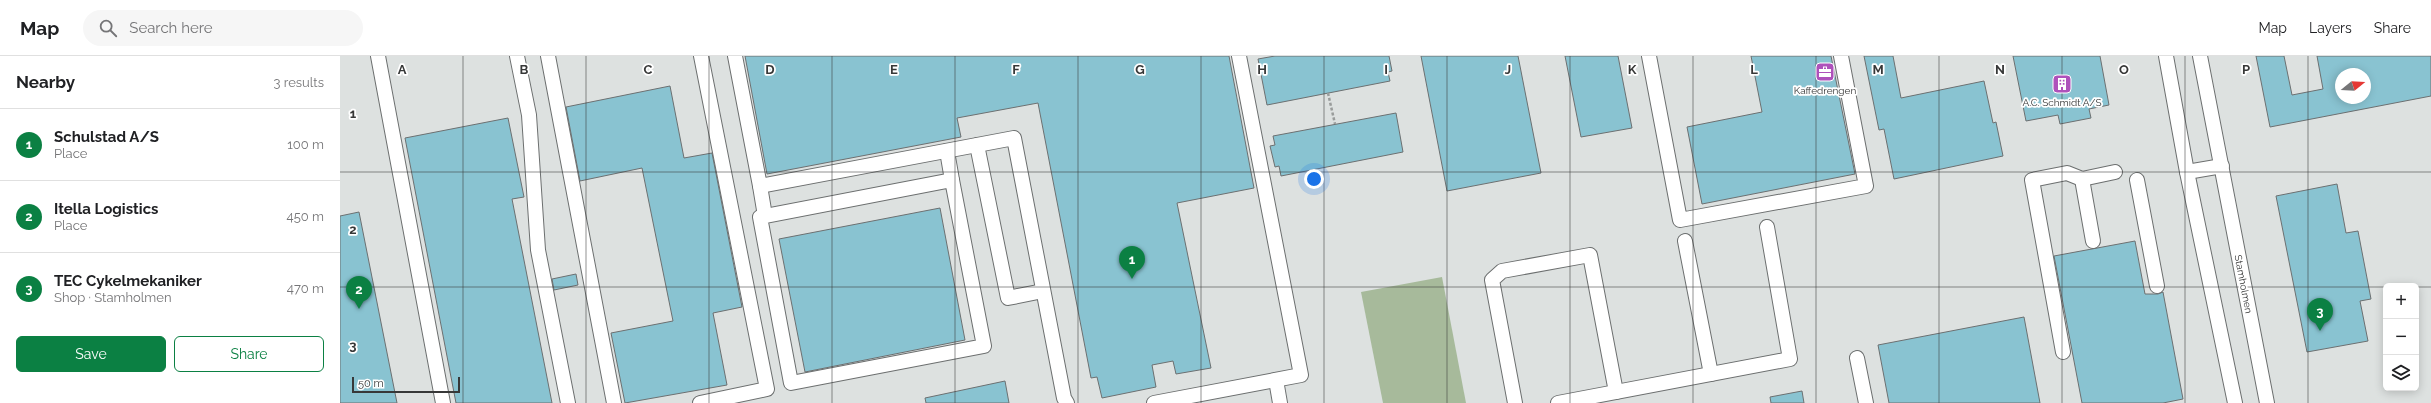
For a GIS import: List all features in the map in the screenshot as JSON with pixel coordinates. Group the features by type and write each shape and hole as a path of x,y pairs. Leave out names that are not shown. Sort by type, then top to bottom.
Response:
{"street":[{"path":"378,56 443,403"},
{"path":"517,56 529,115 538,250 568,403"},
{"path":"548,56 614,403"},
{"path":"700,403 767,389 701,56"},
{"path":"735,56 765,216"},
{"path":"1154,403 1301,375 1239,56"},
{"path":"1649,56 1680,220 1866,186 1841,56"},
{"path":"2166,56 2187,172 2235,403"},
{"name":"Stamholmen","path":"2200,56 2267,403"},
{"path":"760,186 1014,138 1064,398 1067,403"},
{"path":"977,145 1008,298 1043,291"},
{"path":"947,151 984,346 791,383 760,217 952,180"},
{"path":"2187,172 2222,166"},
{"path":"2063,352 2032,180 2067,173 2082,179 2115,172"},
{"path":"2082,179 2093,241"},
{"path":"2137,180 2157,286"},
{"path":"1558,403 1790,359 1766,227"},
{"path":"1685,241 1711,374"},
{"path":"1515,403 1492,280 1502,272 1590,255 1616,392"},
{"path":"1857,358 1866,403"},
{"path":"1276,380 1280,403"}],"path":[{"path":"1328,93 1335,124"}],"green space":[{"path":"1442,277 1466,403 1383,403 1361,292"}],"building":[{"path":"745,56 1229,56 1254,188 1177,203 1211,368 1176,374 1173,361 1152,365 1156,387 1102,398 1097,377 1091,378 1038,103 957,118 961,137 767,174"},
{"path":"1275,56 1389,56 1392,71 1388,72 1390,81 1267,105 1258,59"},
{"path":"1421,56 1518,56 1541,173 1447,191"},
{"path":"1565,56 1618,56 1632,128 1581,137"},
{"path":"1751,56 1831,56 1855,174 1702,204 1687,127 1762,112"},
{"path":"1864,56 1893,56 1901,98 1984,81 1993,123 1996,122 2003,156 1894,179 1884,129 1879,130"},
{"name":"A.C. Schmidt A/S","path":"2013,56 2100,56 2109,105 2089,109 2091,118 2060,124 2058,115 2026,121"},
{"path":"2256,56 2284,56 2292,95 2323,89 2317,56 2431,56 2431,96 2270,127"},
{"path":"670,86 684,158 712,153 742,307 713,313 727,385 625,403 611,333 673,321 642,168 580,181 566,107"},
{"path":"1396,113 1403,152 1281,176 1279,166 1275,167 1270,146 1275,145 1273,136"},
{"path":"508,118 524,197 512,199 552,403 456,403 405,138"},
{"path":"2337,184 2346,233 2358,231 2371,299 2360,301 2368,341 2307,352 2276,196"},
{"path":"940,208 965,340 805,372 779,239"},
{"path":"359,212 397,403 340,403 340,216"},
{"path":"2135,241 2145,294 2158,294 2163,292 2183,399 2163,403 2082,403 2054,256"},
{"path":"576,274 578,285 554,290 552,279"},
{"path":"2024,317 2040,403 1889,403 1878,345"},
{"path":"1005,381 1009,403 926,403 925,398"},
{"path":"1802,391 1804,403 1771,403 1770,397"}],"place":[{"name":"Kaffedrengen","path":"1825,72"},
{"name":"A.C. Schmidt A/S","path":"2062,84"},
{"name":"Schulstad A/S","path":"1132,279"},
{"name":"Itella Logistics","path":"359,309"},
{"name":"TEC Cykelmekaniker","path":"2320,331"}]}
